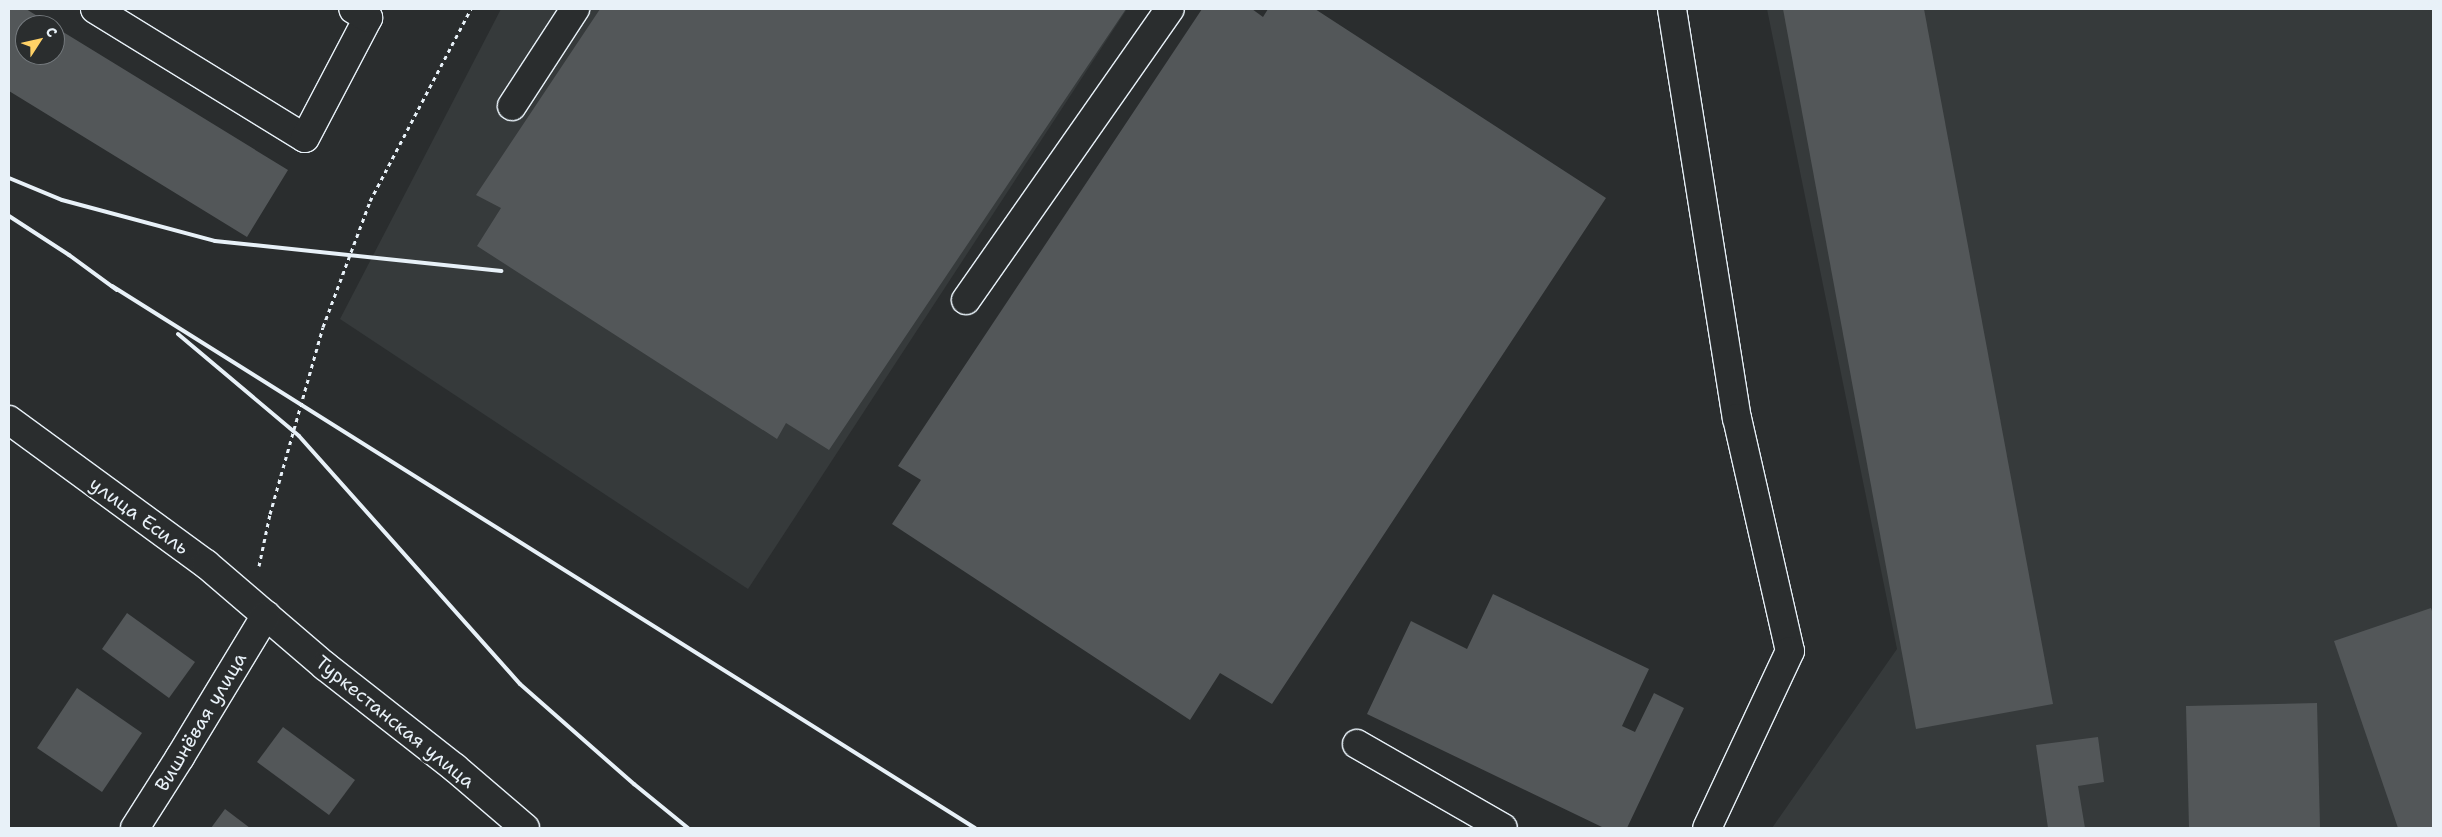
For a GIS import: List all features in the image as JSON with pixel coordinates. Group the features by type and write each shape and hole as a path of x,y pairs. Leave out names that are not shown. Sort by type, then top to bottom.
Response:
{"street":[{"path":"95,9 305,138 368,18 353,9"},
{"path":"512,106 575,9"},
{"path":"966,300 1170,9"},
{"path":"1672,9 1737,418 1790,651 1707,828"},
{"name":"улица Есиль","path":"9,420 206,564 259,609"},
{"name":"Вишнёвая улица","path":"135,828 180,758 259,609"},
{"name":"Туркестанская улица","path":"259,609 325,666 455,768 525,828"},
{"path":"1357,744 1503,828"}],"path":[{"path":"259,609 270,514 323,327 370,201 471,9"}],"shaded area":[{"path":"501,9 1127,9 748,589 340,319"},
{"path":"1767,9 2433,9 2433,828 1772,828 1897,649"}],"building":[{"path":"9,9 26,9 36,15 15,15 15,65 65,65 65,33 288,170 247,237 9,91"},
{"path":"600,9 1126,9 829,450 786,423 777,439 477,246 501,208 476,195"},
{"path":"1202,9 1252,9 1263,17 1268,9 1315,9 1606,198 1272,704 1220,673 1190,720 892,524 921,480 898,466"},
{"path":"1783,9 1924,9 2053,704 1916,729"},
{"path":"1493,594 1649,669 1622,726 1635,732 1654,693 1684,708 1627,828 1604,828 1367,714 1411,621 1467,649"},
{"path":"2431,608 2433,614 2433,828 2398,828 2334,641"},
{"path":"127,613 195,662 169,698 102,649"},
{"path":"77,688 142,733 102,792 37,748"},
{"path":"2317,703 2320,828 2189,828 2186,706"},
{"path":"283,727 355,780 329,815 257,762"},
{"path":"2098,737 2104,782 2078,786 2085,828 2048,828 2036,745"},
{"path":"225,809 250,828 211,828"}],"railway":[{"path":"9,178 62,200 215,241 501,271"},
{"path":"9,216 69,255 117,290"},
{"path":"112,286 975,828"},
{"path":"178,334 299,436 520,684 634,784 688,828"}]}
